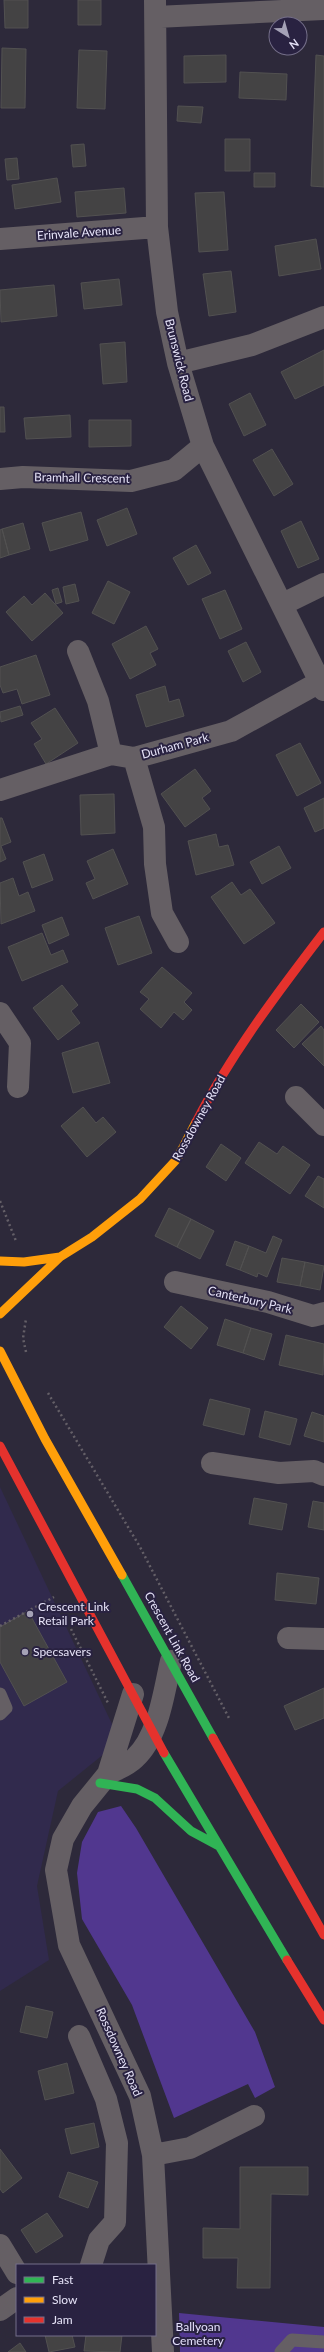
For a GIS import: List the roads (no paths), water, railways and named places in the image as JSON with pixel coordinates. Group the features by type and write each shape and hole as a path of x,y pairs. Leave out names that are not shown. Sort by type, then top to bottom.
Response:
{"main road":[{"name":"Rossdowney Road","path":"0,1314 60,1257 92,1237 140,1199 177,1160 206,1102 239,1048 284,984 324,932"},
{"name":"Rossdowney Road","path":"0,1261 24,1262 60,1257"},
{"name":"Crescent Link Road","path":"0,1351 45,1439 324,1935"},
{"path":"0,1446 152,1732 217,1845 324,2020"},
{"path":"104,1778 136,1789 155,1798 191,1832 217,1845"}],"street":[{"path":"156,8 324,9"},
{"name":"Brunswick Road","path":"156,8 157,227 167,312 178,363 203,446 283,604 322,686"},
{"name":"Erinvale Avenue","path":"0,239 157,227"},
{"path":"178,363 252,345 324,317"},
{"name":"Bramhall Crescent","path":"0,479 23,476 71,480 131,481 174,470 203,446"},
{"path":"283,604 324,584"},
{"path":"78,651 98,701 111,754"},
{"name":"Durham Park","path":"0,790 111,754 134,758 231,731 322,686"},
{"path":"134,758 154,827 155,864 162,913 178,942"},
{"path":"0,1013 20,1043 18,1087"},
{"path":"296,1097 324,1125"},
{"name":"Canterbury Park","path":"175,1282 268,1302 313,1316 324,1314"},
{"path":"212,1463 279,1473 314,1471 324,1475"},
{"path":"288,1638 324,1639"},
{"name":"Rossdowney Road","path":"104,1778 126,1765 136,1757 152,1732 160,1711 171,1661"},
{"name":"Rossdowney Road","path":"133,1694 104,1778 82,1806 63,1839 56,1870 69,1945 140,2096 153,2155 163,2352"},
{"path":"79,2036 106,2099 117,2143 116,2222 99,2240 91,2264"},
{"path":"153,2155 190,2148 254,2116"},
{"path":"0,2245 16,2271"},
{"path":"0,2310 16,2299"}],"lane":[{"path":"0,1694 6,1708 0,1714"},
{"path":"281,2352 292,2340 324,2342"}],"place":[{"name":"Crescent Link Retail Park","path":"30,1614"},
{"name":"Specsavers","path":"25,1652"}],"park label":[{"name":"Ballyoan Cemetery","path":"198,2334"}]}
